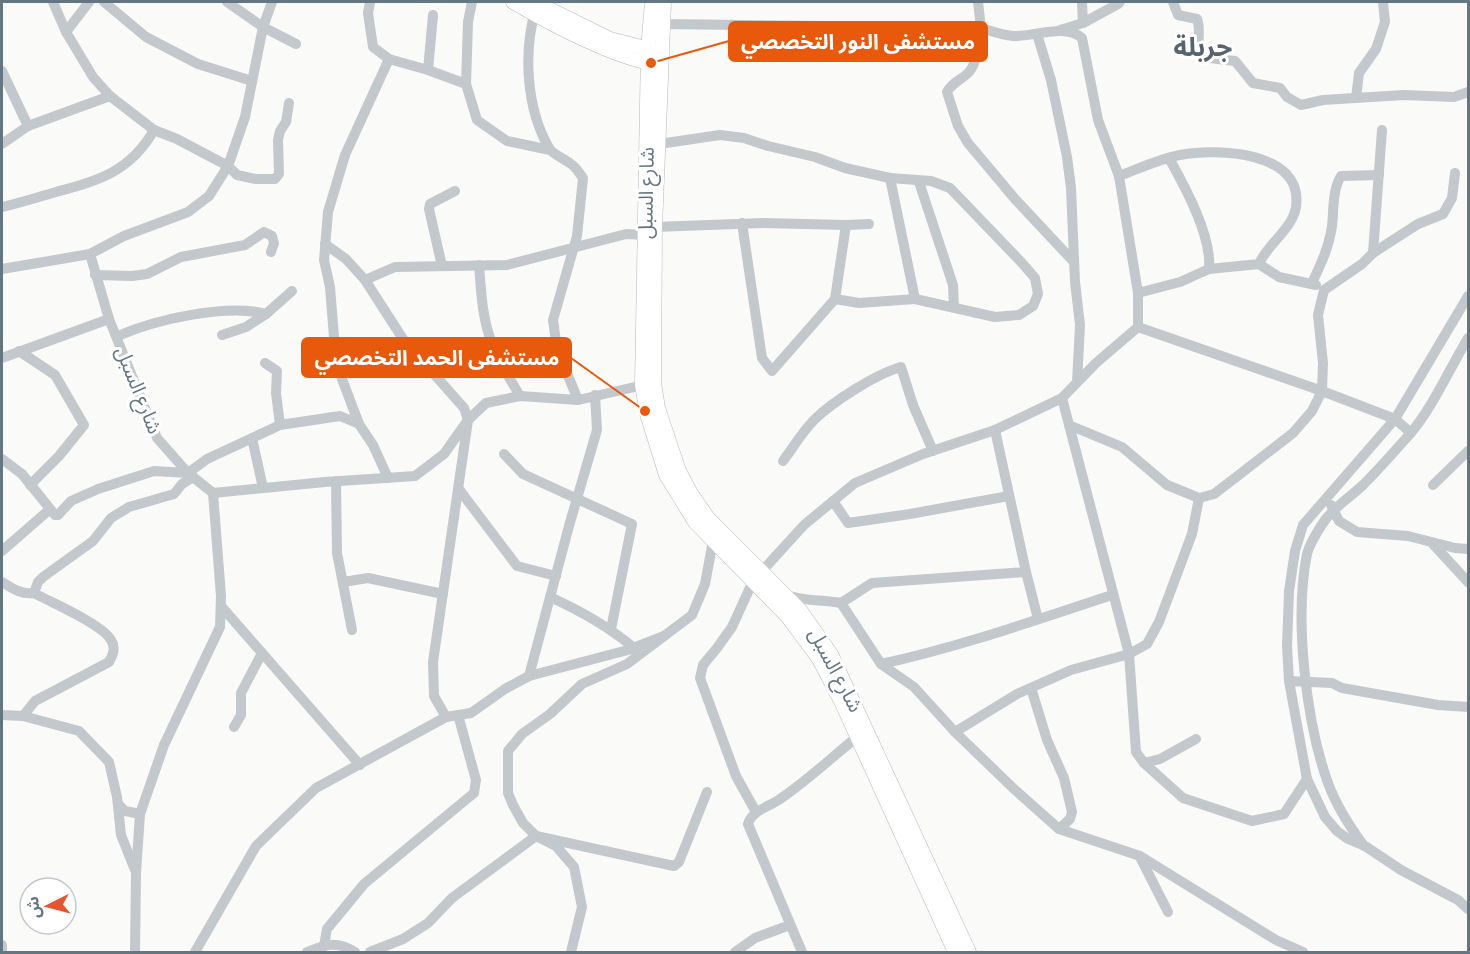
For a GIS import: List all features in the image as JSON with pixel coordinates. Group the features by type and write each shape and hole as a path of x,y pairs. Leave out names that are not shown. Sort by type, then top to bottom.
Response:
{"main road":[{"path":"513,2 536,5 606,49 655,57"},
{"name":"شارع السبل","path":"652,2 658,24"},
{"name":"شارع السبل","path":"664,2 658,24 655,57 647,414 666,474 695,522 713,541 783,593 813,626 831,654 969,952"},
{"name":"شارع السبل","path":"650,231 659,144 655,57"},
{"name":"شارع السبل","path":"648,384 679,471 692,495 708,518 758,576 819,659 955,952"}],"street":[{"path":"53,2 66,33 93,76 110,96 154,130 228,166 237,175 256,179 275,179 279,174 278,140 280,130 286,122 289,103"},
{"path":"66,33 89,2"},
{"path":"104,2 146,37 198,64 252,81"},
{"path":"227,2 263,27 296,44"},
{"path":"2,269 90,254 124,236 188,212 209,196 228,166 245,117 263,27 272,2"},
{"path":"370,2 368,13 373,47 389,59 466,84"},
{"path":"472,2 468,22 466,84 477,120 507,141 550,150 573,165 583,178 577,236 553,320 557,349 578,400"},
{"path":"978,2 981,28 974,63 969,73 951,85 947,92 958,126 968,143 1015,199 1074,262"},
{"path":"1082,2 1083,22"},
{"path":"1057,32 1083,22 1120,2"},
{"path":"1173,2 1178,15 1197,19 1198,52 1201,57 1235,61 1253,83 1280,88 1287,97 1301,105 1323,100 1404,95 1454,97 1468,92"},
{"path":"1356,98 1359,73 1376,49 1384,22 1383,2"},
{"path":"536,5 530,31 529,67 534,113 550,150"},
{"path":"428,70 433,15"},
{"path":"658,24 981,28 1012,36 1057,32 1076,33 1082,38 1098,120 1119,176 1138,293 1138,327 1062,398 995,430 933,451 855,483 804,525 758,576 732,627 703,664 700,678 736,777 756,812"},
{"path":"1037,34 1051,80 1071,188 1074,262 1080,325 1077,382"},
{"path":"388,478 373,445 359,424 339,371 330,287 324,260 328,212 345,155 389,59"},
{"path":"2,72 28,126"},
{"path":"2,144 28,126 110,96"},
{"path":"2,207 102,179 138,154 154,130"},
{"path":"1374,253 1382,130"},
{"path":"659,144 720,135 744,138 815,157 844,168 890,178 919,182 931,181 950,188 1035,278 1038,294 1033,306 1019,315 995,317 915,299 859,303 835,299"},
{"path":"1119,176 1179,155 1214,152 1268,161 1284,170 1291,178 1296,199 1293,220 1258,264"},
{"path":"1169,158 1200,225 1210,257 1209,269"},
{"path":"1069,425 1122,447 1167,485 1199,498 1214,494 1293,433 1312,411 1322,391 1323,363 1318,315 1324,290 1418,224 1443,214 1452,198 1455,173"},
{"path":"1312,283 1325,257 1332,226 1335,185 1341,176 1379,174"},
{"path":"890,178 915,299"},
{"path":"919,182 953,285 954,308"},
{"path":"442,266 429,209 430,204 455,191"},
{"path":"742,223 762,358 772,371 835,299 846,225"},
{"path":"365,280 394,267 507,265 626,234 650,231 742,223 869,224"},
{"path":"95,275 147,274 181,257 244,245 264,232 272,236 274,243 271,252"},
{"path":"325,243 346,259 365,280 403,339 464,408 468,420 433,662 434,696 446,717"},
{"name":"شارع السبل","path":"90,254 109,319 118,336 157,438 190,475 213,493"},
{"path":"1138,293 1180,282 1209,269 1258,264 1279,277 1312,283 1324,290"},
{"path":"479,265 482,307 490,338 520,396"},
{"path":"222,335 246,327 266,314 292,291"},
{"path":"1468,296 1395,419 1304,525 1295,551 1289,591 1289,681 1307,779 1325,817 1337,831 1348,839 1365,846 1401,870 1458,900 1468,909"},
{"path":"118,336 139,327 186,315 255,310 266,314"},
{"path":"2,358 109,319"},
{"path":"1138,327 1395,419 1411,433"},
{"path":"1365,846 1350,826 1329,785 1316,742 1300,607 1307,552 1321,525 1333,509 1362,485 1411,433 1467,347"},
{"path":"19,351 55,375 84,425 59,456 30,485"},
{"path":"265,363 277,371 276,393 280,425"},
{"path":"783,461 814,420 855,389 889,370 901,367 913,405 933,451"},
{"path":"135,952 136,873 140,814 164,745 220,627 221,606 213,493 415,476 444,454 468,420 486,403 520,396 578,400 648,384"},
{"path":"529,676 597,430 595,395"},
{"path":"1062,398 1129,654 1136,752 1144,763 1183,798 1252,820 1284,814 1307,779"},
{"path":"34,593 38,582 43,577 93,542 111,518 129,507 174,494 207,459 280,425 340,416 359,424"},
{"path":"995,430 1038,619"},
{"path":"252,438 263,488"},
{"path":"1433,485 1468,451"},
{"path":"504,454 523,474 632,524 611,629"},
{"path":"2,459 22,474 55,515 58,515 71,501 98,489 154,471 190,475"},
{"path":"336,482 337,553 352,630"},
{"path":"458,488 517,566 556,576"},
{"path":"833,501 848,523 1009,496"},
{"path":"1327,497 1340,521 1357,532 1407,536 1468,549"},
{"path":"955,732 1017,694 1071,670 1129,654 1147,644 1159,622 1192,534 1199,498"},
{"path":"2,551 49,510"},
{"path":"571,952 582,907 574,867 556,846 536,836 523,823 508,793 508,751 522,734 550,714 582,684 627,664 692,615 705,584 713,541"},
{"path":"1431,542 1468,582"},
{"path":"783,593 802,601 841,603 872,583 1026,572"},
{"path":"343,582 368,578 443,594"},
{"path":"2,582 15,590 28,594 34,593 102,630 112,641 114,652 109,663 35,701 23,716"},
{"path":"881,663 908,658 1112,595"},
{"path":"550,597 585,613 611,629 634,648"},
{"path":"841,603 881,663 914,687 955,732 1059,829 1140,856 1276,939 1303,952"},
{"path":"221,606 360,765"},
{"path":"195,952 256,846 315,788 446,717 471,713 505,689 529,676 634,648 664,636"},
{"path":"234,728 241,715 241,693 262,653"},
{"path":"1289,681 1332,683 1342,688 1438,705 1468,707"},
{"path":"1031,688 1047,740 1064,778 1071,812 1070,819 1059,829"},
{"path":"2,715 23,716 79,731 109,762 118,804 121,835 136,873"},
{"path":"324,945 327,929 364,884 474,793 476,780 458,715"},
{"path":"802,952 748,824 756,812 780,800 857,737"},
{"path":"1144,763 1160,759 1197,738"},
{"path":"370,952 403,939 428,923 452,898 536,836 674,866 679,862 707,792"},
{"path":"118,804 125,811 140,814"},
{"path":"1140,856 1168,912"},
{"path":"735,952 755,938 790,925"},
{"path":"2,945 2,952"},
{"path":"307,952 324,945 343,945 355,952"}],"place":[{"name":"مستشفى النور التخصصي","path":"651,63"},
{"name":"مستشفى الحمد التخصصي","path":"645,411"}],"district":[{"name":"جربلة","path":"1203,47"}]}
